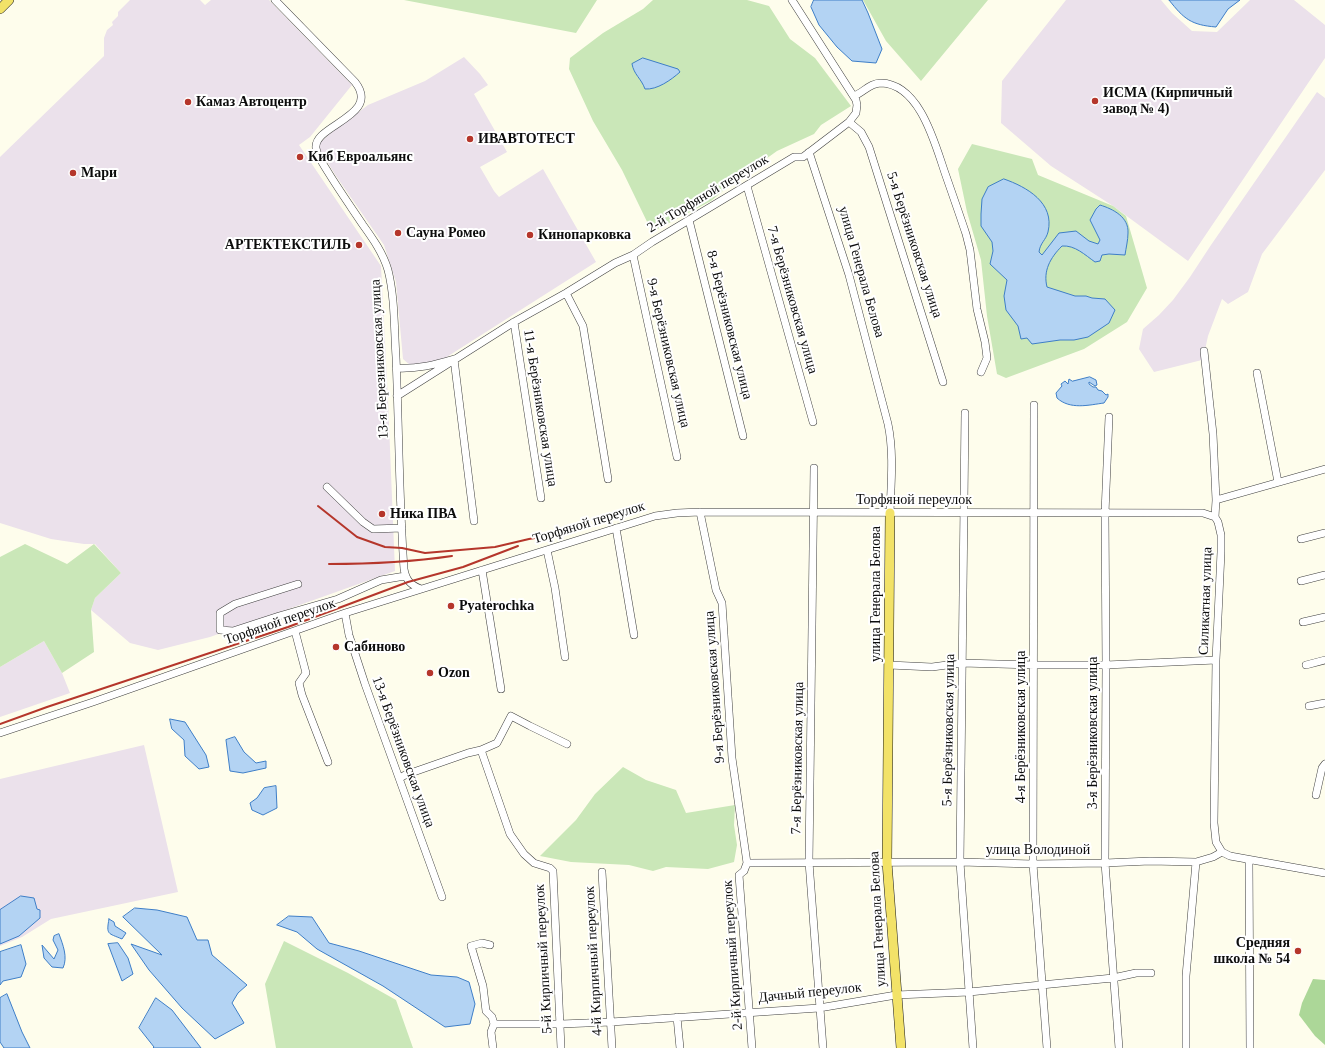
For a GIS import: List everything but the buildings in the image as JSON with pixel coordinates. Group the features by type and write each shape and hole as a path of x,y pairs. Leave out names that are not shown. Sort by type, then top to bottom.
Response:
{"main road":[{"path":"0,9 9,0"},
{"name":"улица Генерала Белова","path":"890,513 888,862 896,995 901,1048"}],"street":[{"name":"13-я Березниковская улица","path":"275,0 355,82 362,94 362,100 357,108 322,136 317,142 316,146 319,155 337,186 377,246 386,263 392,289 405,576"},
{"path":"792,0 854,96 862,93 869,86 876,84 882,83 895,87 907,94 915,103 929,126 964,227 970,250 977,309 985,342 987,358 981,372"},
{"name":"2-й Торфяной переулок","path":"397,396 514,322 615,263 633,255 794,157 803,157 849,122 857,110 854,96"},
{"name":"5-я Берёзниковская улица","path":"849,122 865,136 869,147 943,382"},
{"name":"улица Генерала Белова","path":"810,152 849,275 888,424 891,457 890,513"},
{"name":"7-я Берёзниковская улица","path":"747,186 813,422"},
{"name":"8-я Берёзниковская улица","path":"689,220 744,436"},
{"name":"9-я Берёзниковская улица","path":"633,255 678,457"},
{"path":"566,293 583,326 608,479"},
{"name":"11-я Берёзниковская улица","path":"514,322 540,498"},
{"name":"Силикатная улица","path":"1204,351 1213,434 1216,500 1215,517 1218,522 1221,535 1216,660 1214,831 1216,842 1222,852"},
{"name":"2-й Торфяной переулок","path":"396,368 412,369 428,367 454,359"},
{"path":"454,359 474,521"},
{"path":"1257,372 1278,482"},
{"name":"4-я Берёзниковская улица","path":"1034,405 1034,864 1041,985 1047,1048"},
{"name":"5-я Берёзниковская улица","path":"965,413 960,862 973,1048"},
{"name":"3-я Берёзниковская улица","path":"1109,417 1105,513 1105,863 1119,1048"},
{"name":"7-я Берёзниковская улица","path":"814,468 809,862 823,1048"},
{"path":"1216,500 1325,469"},
{"path":"327,487 363,522 374,529 402,528"},
{"name":"Торфяной переулок","path":"0,733 93,702 345,613 655,516 700,512 814,512 1203,513 1215,517"},
{"name":"9-я Берёзниковская улица","path":"700,512 716,590 722,603 732,758 747,863"},
{"path":"616,528 634,635"},
{"path":"1301,539 1325,534"},
{"path":"547,550 557,600 565,657"},
{"path":"482,570 501,689"},
{"path":"1301,580 1325,575"},
{"path":"298,584 235,604 220,613 220,630 234,631 338,599 381,580 405,576 408,582 413,586 422,589"},
{"name":"13-я Берёзниковская улица","path":"345,613 349,635 365,684 442,897"},
{"path":"1303,622 1325,617"},
{"path":"295,631 306,673 299,683 302,695 328,762"},
{"path":"890,665 932,666 962,663 1106,665 1216,660"},
{"path":"1306,665 1325,660"},
{"path":"1309,706 1325,703"},
{"path":"400,778 497,743 511,716 567,744"},
{"name":"5-й Кирпичный переулок","path":"481,750 510,834 524,854 534,863 552,870 561,1024 561,1048"},
{"path":"1316,795 1322,768 1325,764"},
{"path":"1222,852 1230,856 1249,860 1325,873"},
{"name":"улица Володиной","path":"747,863 960,862 1034,864 1150,861 1196,862 1213,857 1222,852"},
{"path":"1249,860 1250,1048"},
{"path":"1186,1048 1186,976 1196,862"},
{"name":"2-й Кирпичный переулок","path":"747,863 744,871 739,875 752,1048"},
{"name":"4-й Кирпичный переулок","path":"602,872 612,1048"},
{"path":"490,945 482,943 471,946 483,986 486,1011 492,1018 494,1024 491,1032 493,1048"},
{"name":"Дачный переулок","path":"494,1024 611,1022 820,1008 896,995 969,992 1113,978 1136,973 1150,973"},
{"path":"677,1017 680,1048"}],"shaded area":[{"path":"130,0 200,0 205,5 211,0 269,0 352,85 310,137 299,145 381,266 388,400 395,571 210,637 158,650 130,643 91,610 95,598 121,573 95,544 84,544 51,539 0,523 0,157 104,56 104,38 107,30 113,25 112,22 118,16 118,12"},
{"path":"1066,0 1161,0 1172,13 1192,31 1217,32 1250,0 1294,0 1325,25 1325,58 1188,261 1113,206 1051,166 1001,123 1002,81"},
{"path":"464,57 488,85 474,94 507,152 480,167 494,191 499,197 543,169 596,262 442,360 411,366 403,359 396,282 384,245 336,176 319,148 319,144 328,135 368,105 425,81"},
{"path":"1317,92 1325,98 1325,170 1262,254 1248,292 1228,304 1222,299 1208,336 1205,350 1206,359 1154,372 1139,349 1143,329 1173,300 1190,277"},
{"path":"44,641 62,673 70,693 0,717 0,667"},
{"path":"144,745 178,892 51,919 22,937 0,946 0,779"}],"green space":[{"path":"404,0 597,0 576,33"},
{"path":"653,0 747,0 769,6 790,39 815,58 851,106 821,125 814,134 777,151 731,184 711,201 652,232 622,170 593,121 569,69 570,58 603,33 643,9"},
{"path":"863,0 988,0 921,81 886,41"},
{"path":"972,144 1032,159 1038,175 1113,206 1126,216 1147,288 1127,322 1084,349 1006,378 997,374 987,316 981,260 967,212 958,169"},
{"path":"25,544 67,564 94,544 121,573 95,598 91,610 94,652 62,673 44,641 0,667 0,557"},
{"path":"623,767 646,780 676,790 686,813 735,805 734,825 737,845 734,862 708,869 666,867 653,871 629,865 571,862 540,856 576,820 595,794"},
{"path":"284,941 348,973 396,1000 413,1048 276,1048 265,984"},
{"path":"1313,979 1325,980 1325,1045 1315,1036 1299,1015 1302,1003"}],"water":[{"path":"814,0 862,0 882,49 876,63 852,61 837,47 819,25 811,7"},
{"path":"1169,0 1240,0 1228,9 1216,27 1194,23 1179,12"},
{"path":"643,58 678,69 680,72 659,86 645,89 634,71 632,64"},
{"path":"1004,179 1013,182 1030,192 1043,205 1047,213 1049,222 1048,232 1039,252 1042,255 1059,233 1076,231 1089,241 1098,244 1100,240 1090,220 1100,205 1115,211 1126,222 1128,233 1125,255 1102,255 1100,261 1095,262 1076,249 1062,246 1048,265 1046,276 1047,287 1075,296 1105,299 1115,310 1109,323 1088,337 1074,340 1060,340 1032,344 1027,338 1021,339 1018,326 1006,310 1004,296 1007,280 990,264 993,251 992,242 981,226 982,199 988,187"},
{"path":"1090,377 1096,380 1097,385 1095,386 1089,382 1089,384 1096,387 1106,395 1108,394 1108,397 1104,403 1080,406 1062,402 1057,398 1056,393 1062,386 1061,384 1065,381 1068,384 1069,379 1072,381"},
{"path":"170,719 185,722 206,755 209,767 199,769 185,756 184,740 172,729"},
{"path":"235,737 244,752 256,763 266,761 266,768 243,773 230,771 226,740"},
{"path":"276,786 277,808 263,815 252,810 250,803 257,798 264,788"},
{"path":"21,896 34,898 37,909 40,910 40,918 19,936 0,944 0,910"},
{"path":"135,908 157,910 187,917 197,940 208,940 212,955 247,985 238,993 232,1003 244,1023 215,1039 182,1008 149,970 131,944 162,955 123,917"},
{"path":"289,916 312,917 329,943 359,951 431,975 457,977 469,982 475,1004 470,1024 445,1027 383,986 317,949 297,932 277,925"},
{"path":"109,919 114,922 115,926 126,933 122,939 109,933"},
{"path":"59,934 65,955 63,968 52,967 44,958 42,945 54,959 58,950 53,940 54,936"},
{"path":"118,943 128,958 133,974 122,981 108,944"},
{"path":"21,945 26,964 21,977 3,981 0,985 0,952"},
{"path":"7,994 30,1048 4,1048 0,1042 0,998"},
{"path":"156,998 172,1010 201,1048 153,1048 154,1047 139,1028"}],"railway":[{"path":"318,506 357,537 385,547 402,548 425,553 495,547 558,534"},
{"path":"0,724 288,627 408,582 463,567 518,546"},
{"path":"329,564 360,564 421,560 452,556"}],"place":[{"name":"ИСМА (Кирпичный завод № 4)","path":"1095,101"},
{"name":"Камаз Автоцентр","path":"188,102"},
{"name":"ИВАВТОТЕСТ","path":"470,139"},
{"name":"Киб Евроальянс","path":"300,157"},
{"name":"Мари","path":"73,173"},
{"name":"Сауна Ромео","path":"398,233"},
{"name":"Кинопарковка","path":"530,235"},
{"name":"АРТЕКТЕКСТИЛЬ","path":"359,245"},
{"name":"Ника ПВА","path":"382,514"},
{"name":"Pyaterochka","path":"451,606"},
{"name":"Сабиново","path":"336,647"},
{"name":"Ozon","path":"430,673"},
{"name":"Средняя школа № 54","path":"1298,951"}]}
